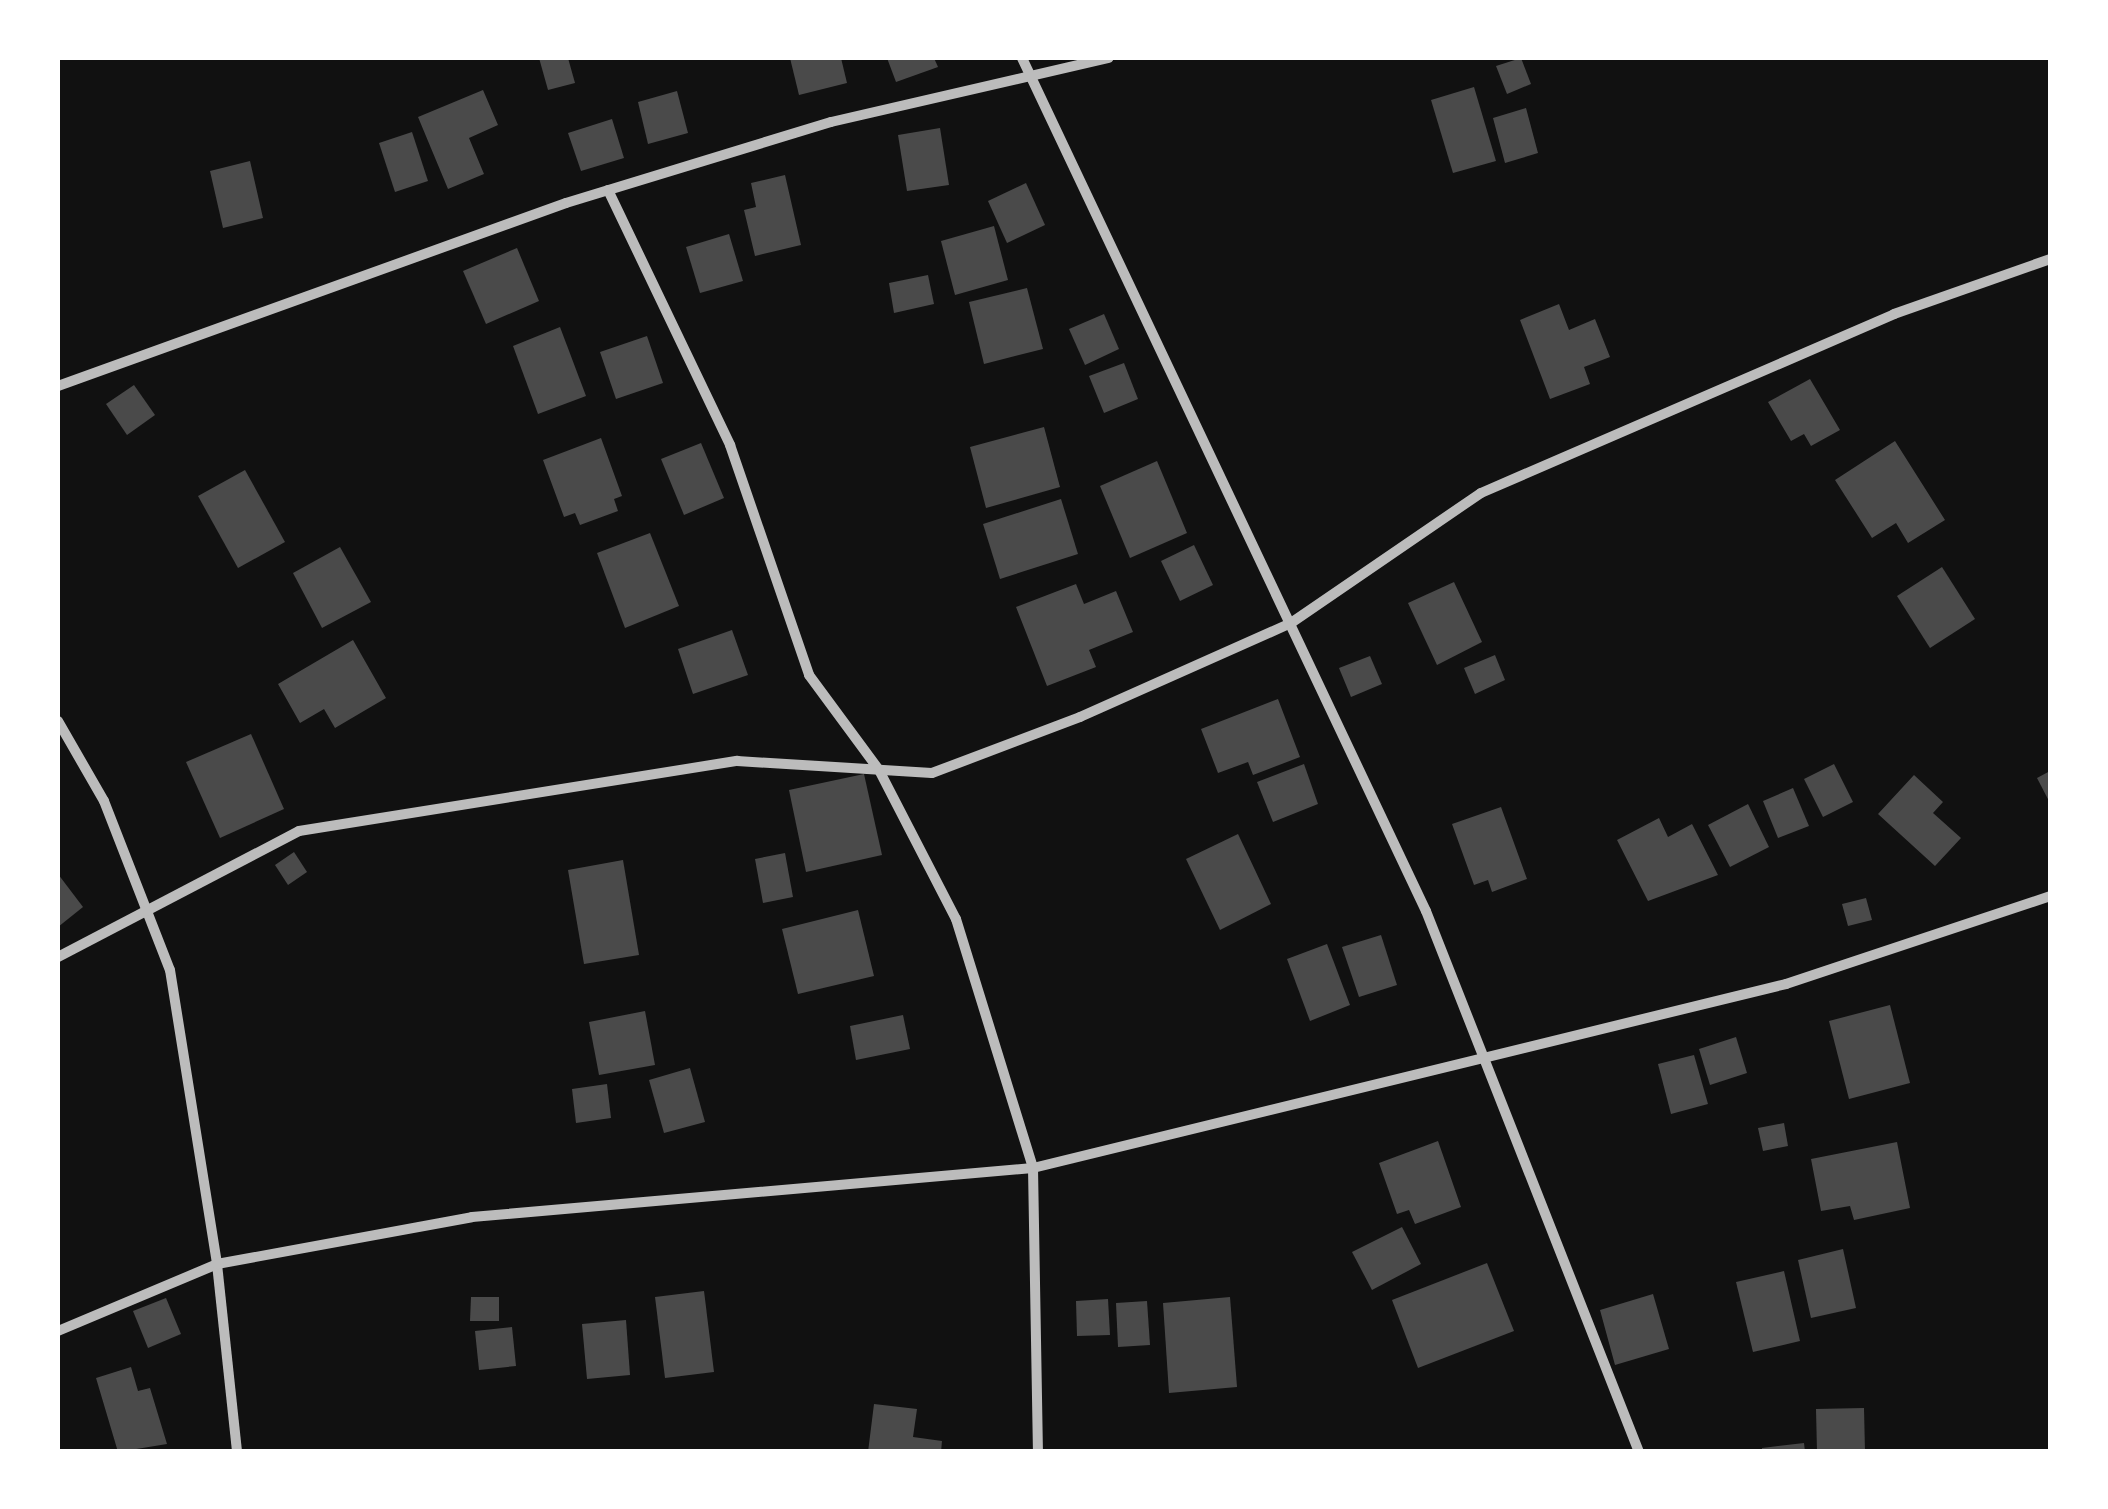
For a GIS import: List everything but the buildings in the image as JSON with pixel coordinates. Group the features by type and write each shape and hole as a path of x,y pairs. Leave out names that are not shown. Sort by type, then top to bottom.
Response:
{"street":[{"path":"1022,58 1426,911 1639,1452"},
{"path":"58,386 608,190 831,122 1034,79 1110,58"},
{"path":"608,190 730,445 808,675 879,770 956,918 1033,1168 1038,1452"},
{"path":"58,957 145,906 299,831 737,761 932,774 1080,717 1291,623 1481,494 1894,314 2050,259"},
{"path":"58,721 104,801 170,970 218,1264 238,1452"},
{"path":"58,1331 218,1264 472,1217 1033,1168 1786,984 2050,896"}]}
